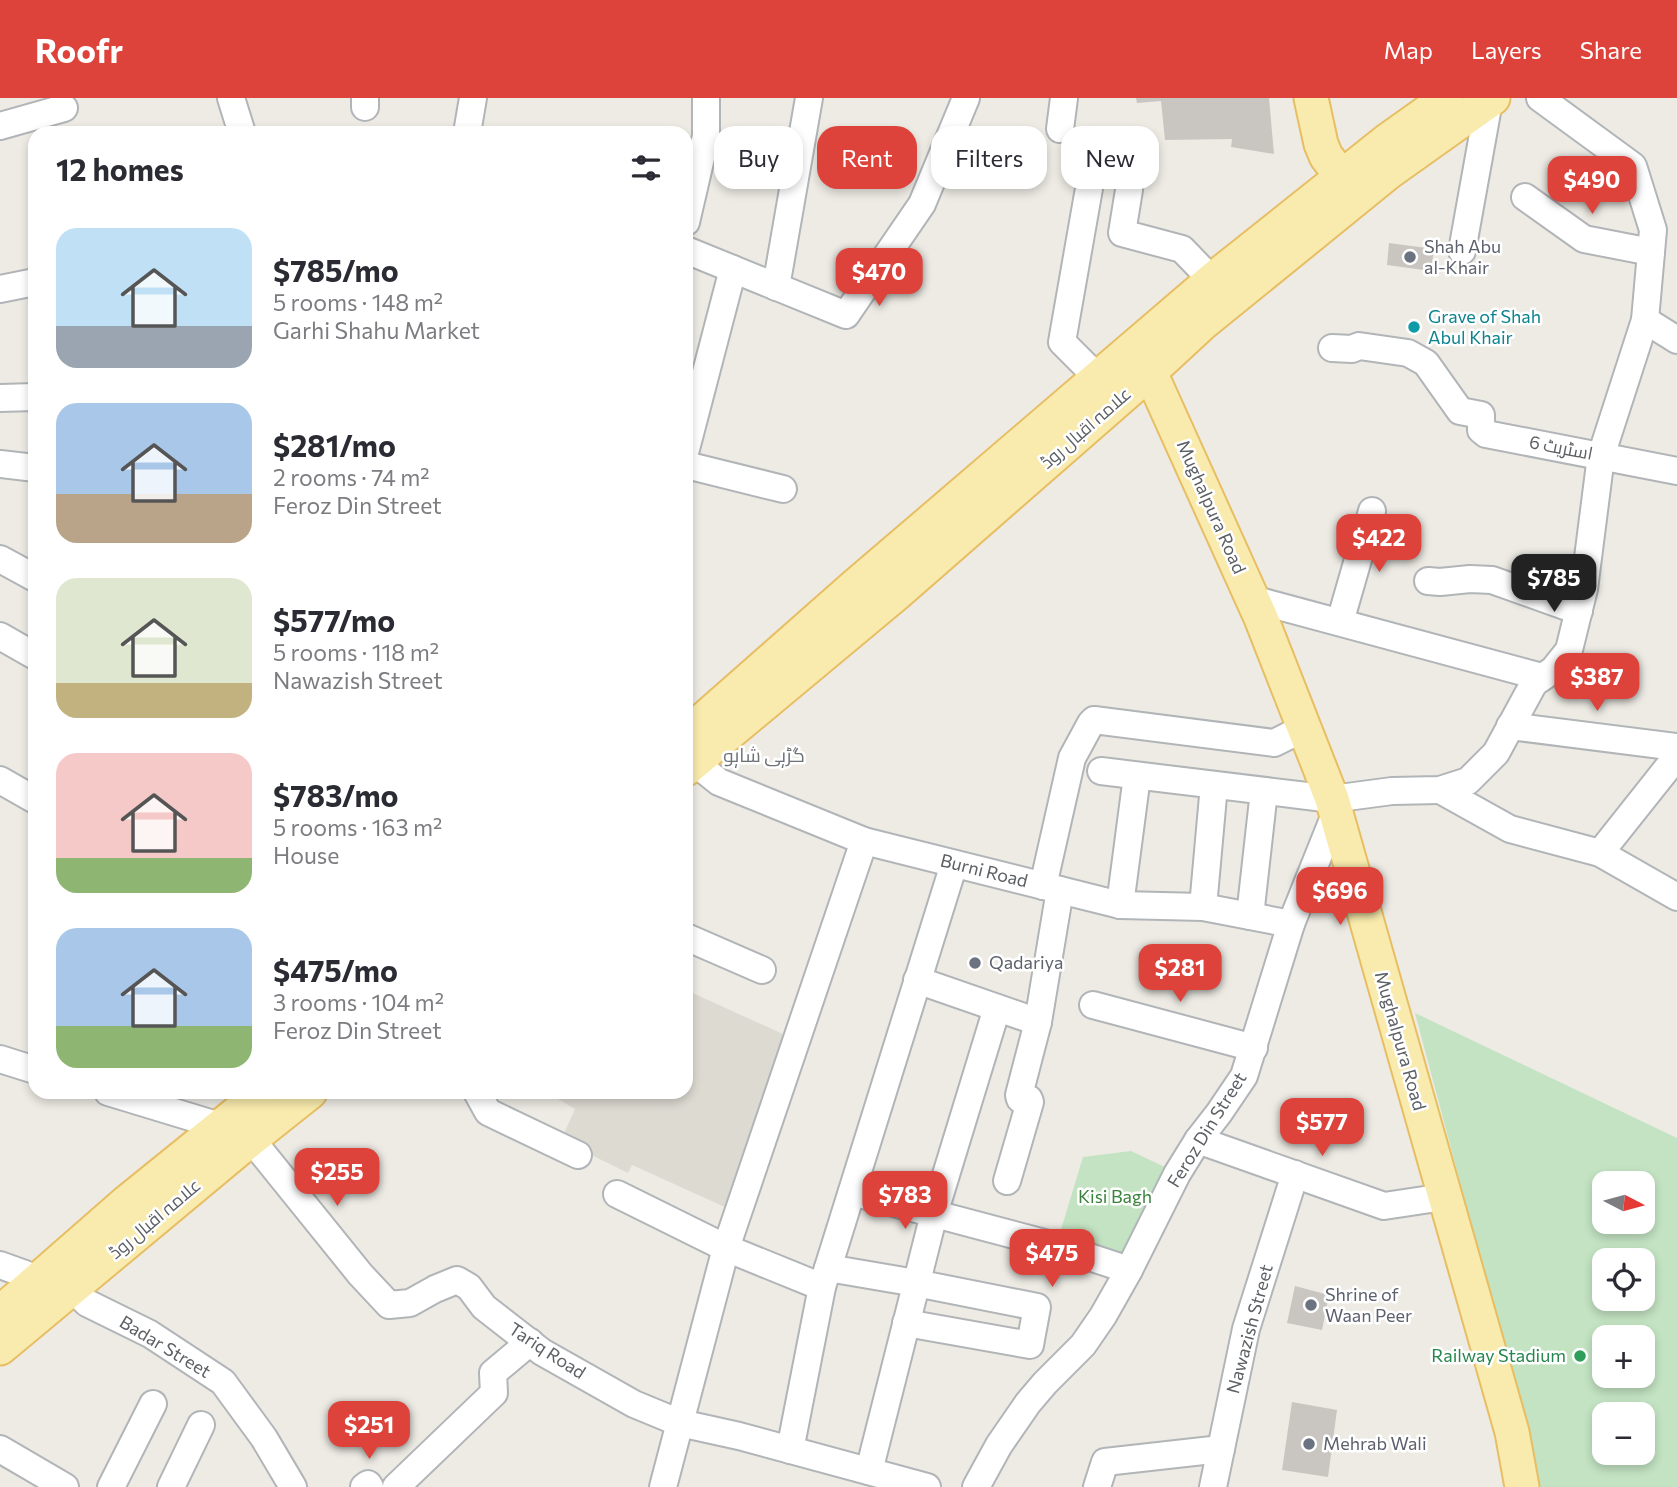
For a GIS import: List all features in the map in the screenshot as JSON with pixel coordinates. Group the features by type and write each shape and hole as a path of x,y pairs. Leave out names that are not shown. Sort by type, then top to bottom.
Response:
{"main road":[{"path":"1311,98 1326,156 1350,187"},
{"name":"علامہ اقبال روڈ","path":"693,741 865,598 1150,372 1350,187 1388,140 1447,98"},
{"name":"علامہ اقبال روڈ","path":"865,598 1098,378 1212,280 1350,187 1389,172 1491,100"},
{"name":"Mughalpura Road","path":"1150,372 1252,599 1334,806 1512,1432 1522,1487"},
{"name":"علامہ اقبال روڈ","path":"0,1313 127,1202 255,1099"},
{"name":"علامہ اقبال روڈ","path":"0,1348 301,1099"}],"street":[{"path":"231,98 240,126"},
{"path":"468,126 473,98"},
{"path":"693,192 706,136 706,98"},
{"path":"776,287 809,98"},
{"path":"693,253 846,315 922,204 967,98"},
{"path":"1060,129 1064,98"},
{"path":"1101,771 1264,791 1334,806 1392,791 1440,790 1468,781 1496,753 1534,683 1553,670 1569,650 1584,589 1601,456 1645,320 1653,230 1633,166 1540,98"},
{"path":"1462,251 1491,100"},
{"path":"0,126 64,108"},
{"path":"1089,189 1062,342 1098,378"},
{"path":"1129,190 1122,233 1182,249 1212,280"},
{"path":"1525,197 1584,239 1651,253"},
{"path":"693,422 733,269"},
{"path":"0,289 28,283"},
{"path":"1645,320 1677,340"},
{"name":"اسٹریٹ 6","path":"1332,348 1352,349 1359,346 1408,353 1426,363 1460,411 1481,415 1481,430 1486,433 1677,471"},
{"path":"0,398 28,397"},
{"path":"0,464 28,467"},
{"path":"693,467 783,489"},
{"path":"1340,622 1372,512"},
{"path":"0,559 28,574"},
{"path":"1428,580 1492,580 1579,611"},
{"path":"1252,599 1542,677"},
{"path":"0,636 28,652"},
{"path":"1007,1181 1030,1102 1020,1099 1018,1095 1038,1022 1052,888 1072,758 1091,723 1094,720 1273,743 1304,729"},
{"path":"1510,726 1677,747"},
{"name":"Burni Road","path":"693,751 719,782 864,841 1120,905 1203,907 1291,923"},
{"path":"1600,853 1677,756"},
{"path":"1120,905 1137,776"},
{"path":"0,780 28,796"},
{"path":"1203,907 1213,785"},
{"path":"1440,790 1510,830 1600,853 1677,897"},
{"path":"1250,916 1264,791"},
{"name":"Feroz Din Street","path":"976,1487 999,1445 1028,1403 1083,1345 1103,1316 1177,1174 1244,1076 1291,923 1334,806"},
{"path":"663,1487 726,1248 864,841"},
{"path":"790,1450 825,1278 954,864"},
{"path":"693,940 762,970"},
{"path":"918,980 1038,1022"},
{"path":"1093,1005 1254,1048"},
{"path":"869,1471 934,1213 997,1008"},
{"path":"0,1059 28,1068"},
{"path":"131,1099 220,1126"},
{"path":"481,1099 488,1112 578,1155"},
{"name":"Tariq Road","path":"251,1139 389,1306 410,1303 457,1280 469,1287 484,1307 542,1352 634,1404 680,1423 790,1450 838,1475 869,1471 927,1487"},
{"path":"1198,1140 1384,1206 1444,1196"},
{"name":"Nawazish Street","path":"1213,1487 1246,1329 1295,1174"},
{"path":"852,1192 1056,1246 1129,1270"},
{"path":"617,1194 726,1248 825,1278 916,1283 1037,1307 1030,1345 906,1323"},
{"path":"0,1265 24,1273 35,1284"},
{"name":"Badar Street","path":"72,1288 86,1303 150,1334 223,1382 264,1438 293,1487"},
{"path":"396,1487 494,1393 493,1373 530,1342"},
{"path":"111,1487 153,1404"},
{"path":"171,1487 201,1425"},
{"path":"0,1449 55,1484"},
{"path":"1097,1487 1105,1462 1221,1449"},
{"path":"364,1487 368,1484 370,1487"}],"shaded area":[{"path":"693,993 796,1040 738,1213 632,1165 628,1173 561,1140 575,1109 558,1099 693,1099"}],"green space":[{"path":"1415,1013 1677,1138 1677,1487 1537,1487 1529,1441"},
{"name":"Kisi Bagh","path":"1131,1151 1171,1170 1129,1270 1056,1246 1083,1157"}],"building":[{"path":"1136,98 1269,98 1274,154 1231,147 1232,139 1165,140 1161,101 1137,103"},
{"name":"Shah Abu al-Khair","path":"1389,243 1434,249 1431,271 1387,265"},
{"path":"1295,1286 1329,1295 1322,1330 1287,1323"},
{"name":"Mehrab Wali","path":"1292,1402 1337,1410 1328,1477 1282,1470"}],"place":[{"name":"Shah Abu al-Khair","path":"1410,257"},
{"name":"Grave of Shah Abul Khair","path":"1414,327"},
{"name":"Qadariya","path":"975,963"},
{"name":"Shrine of Waan Peer","path":"1311,1305"},
{"name":"Railway Stadium","path":"1580,1356"},
{"name":"Mehrab Wali","path":"1309,1444"}],"district":[{"name":"گڑہی شاہو","path":"764,755"}]}
